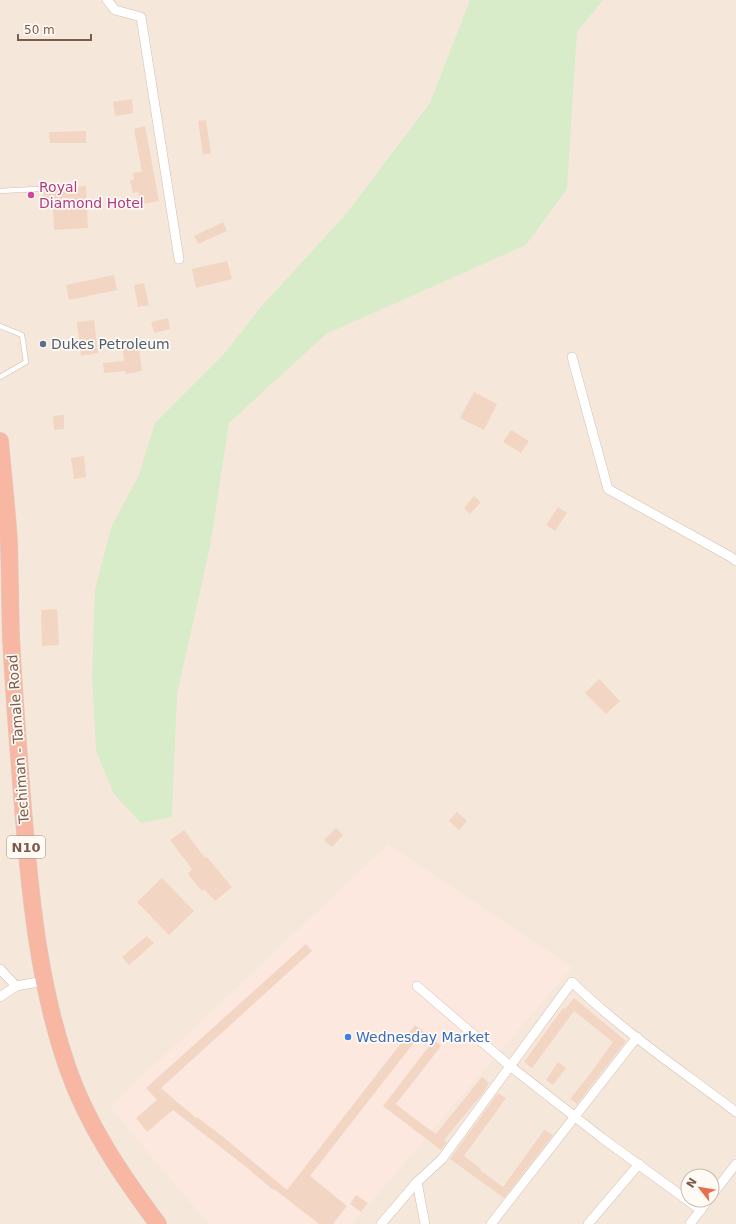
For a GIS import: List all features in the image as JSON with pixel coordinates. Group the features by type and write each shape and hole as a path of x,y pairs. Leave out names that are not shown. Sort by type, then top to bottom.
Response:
{"highway":[{"name":"Techiman - Tamale Road","path":"0,441 9,542 11,637 20,779 30,888 44,981 68,1068 89,1118 129,1185 158,1224"}],"street":[{"path":"107,0 115,10 140,17 179,259"},
{"path":"572,357 608,489 736,561"},
{"path":"0,969 16,986"},
{"path":"0,997 16,986 44,981"},
{"path":"381,1224 418,1182 442,1159 572,982 590,999 637,1037 736,1112"},
{"path":"417,986 510,1066 701,1210 690,1224"},
{"path":"491,1224 637,1037"},
{"path":"588,1224 639,1164"},
{"path":"720,1185 736,1164"},
{"path":"418,1182 425,1224"}],"lane":[{"path":"0,191 37,188"},
{"path":"0,326 22,335 26,362 0,377"}],"shaded area":[{"path":"0,0 736,0 736,1224 0,1224"},
{"name":"Wednesday Market","path":"388,845 572,967 352,1224 209,1224 110,1107"}],"green space":[{"path":"470,0 603,0 577,32 567,189 526,245 326,334 229,423 210,547 177,694 172,817 141,823 114,794 96,751 92,676 95,589 112,525 138,477 155,423 223,355 261,307 346,214 430,103"}],"building":[{"path":"132,99 133,113 115,116 113,102"},
{"path":"206,120 211,153 203,155 198,121"},
{"path":"145,126 159,201 140,205 138,192 133,193 130,180 134,180 133,173 142,172 134,129"},
{"path":"86,131 86,143 50,143 49,132"},
{"path":"86,186 88,228 54,230 53,206 44,207 43,189"},
{"path":"223,222 227,231 198,244 194,236"},
{"path":"227,261 232,279 196,288 192,269"},
{"path":"114,275 117,290 69,300 66,285"},
{"path":"144,283 149,305 138,307 134,285"},
{"path":"168,318 170,329 154,333 151,322"},
{"path":"94,320 98,353 81,356 77,322"},
{"path":"138,340 142,371 126,374 125,371 104,373 103,363 124,361 122,342"},
{"path":"474,392 497,404 484,430 460,418"},
{"path":"64,415 64,429 54,430 53,416"},
{"path":"511,430 529,441 521,453 503,442"},
{"path":"84,456 86,477 74,479 71,458"},
{"path":"474,496 481,502 470,514 464,508"},
{"path":"558,507 567,513 555,531 546,525"},
{"path":"57,609 59,645 42,646 41,610"},
{"path":"599,679 620,701 606,714 585,693"},
{"path":"457,812 467,821 459,830 449,821"},
{"path":"336,828 343,835 332,847 324,840"},
{"path":"184,830 205,858 207,857 232,887 215,901 204,889 202,891 188,874 192,869 170,840"},
{"path":"162,878 194,911 169,935 137,902"},
{"path":"147,936 154,943 129,965 122,957"},
{"path":"306,944 312,951 161,1088 196,1118 197,1117 222,1136 287,1190 415,1025 423,1031 310,1176 347,1206 333,1224 319,1224 274,1189 273,1190 173,1110 147,1132 136,1118 157,1100 146,1088"},
{"path":"574,998 626,1041 577,1104 570,1099 613,1042 574,1011 532,1068 524,1062 563,1008 565,1009"},
{"path":"434,1040 441,1046 396,1104 415,1119 436,1134 482,1077 489,1083 483,1093 444,1140 447,1142 441,1150 383,1106"},
{"path":"558,1062 566,1068 553,1085 546,1080"},
{"path":"498,1093 506,1098 464,1156 481,1169 480,1170 503,1187 544,1130 553,1135 504,1198 450,1159"},
{"path":"356,1195 368,1203 361,1212 350,1204"}],"place":[{"name":"Royal Diamond Hotel","path":"31,195"},
{"name":"Dukes Petroleum","path":"43,344"},
{"name":"Wednesday Market","path":"348,1037"}]}
